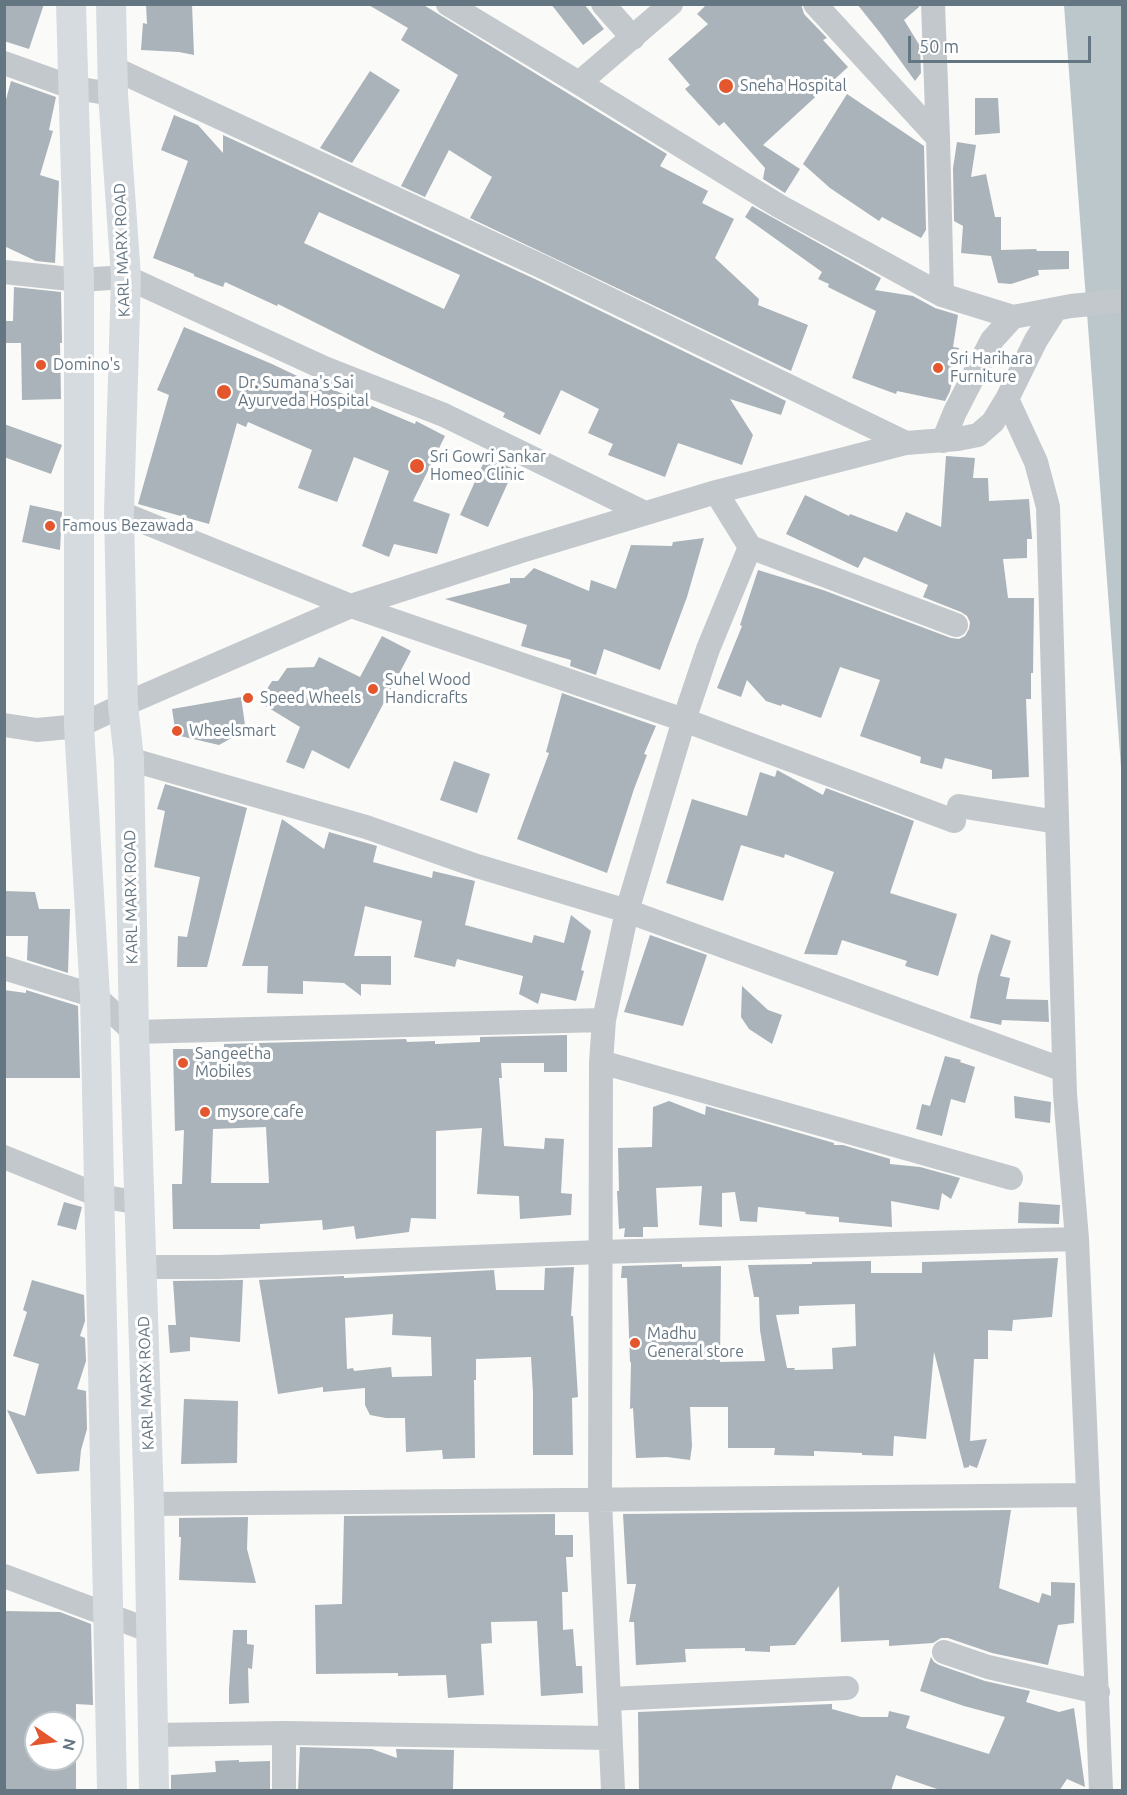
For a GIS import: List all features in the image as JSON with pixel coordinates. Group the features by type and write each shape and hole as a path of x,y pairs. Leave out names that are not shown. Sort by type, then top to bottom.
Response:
{"main road":[{"path":"71,4 80,280 79,726 95,996 112,1791"},
{"name":"KARL MARX ROAD","path":"111,4 113,81 126,277 119,512 123,705 129,759 134,1032 149,1504 154,1791"}],"street":[{"path":"448,4 779,206 942,296 1013,317 1122,301"},
{"path":"603,4 633,38"},
{"path":"579,83 671,4"},
{"path":"815,4 938,138"},
{"path":"933,4 942,296"},
{"path":"4,63 74,88 113,81 554,272 906,443"},
{"path":"4,272 80,280 126,277 324,368 444,415 645,513"},
{"path":"4,725 37,730 79,726 351,606 524,550 716,492 906,443 943,441 978,435 993,422 1036,340 1063,308"},
{"path":"943,441 955,412 992,340 1013,317"},
{"path":"1007,399 1036,462 1048,507 1064,1070 1077,1239 1101,1791"},
{"path":"716,492 750,547 956,625"},
{"path":"119,512 351,606 957,813 1057,822"},
{"path":"613,1791 600,1501 601,1062 604,1020 627,911 684,720 708,649 750,547"},
{"path":"129,759 366,827 477,866 627,911 1064,1070"},
{"path":"4,968 95,996 134,1032 604,1020"},
{"path":"601,1062 1011,1178"},
{"path":"4,1157 100,1196 140,1203"},
{"path":"142,1267 219,1267 600,1252 1077,1239"},
{"path":"149,1504 1088,1495"},
{"path":"4,1576 151,1631"},
{"path":"944,1652 988,1667 1098,1692"},
{"path":"609,1699 847,1688"},
{"path":"153,1735 284,1733 610,1738"},
{"path":"284,1733 284,1791"}],"shaded area":[{"path":"1064,5 1122,5 1122,781"}],"building":[{"path":"4,4 44,4 29,49 4,41"},
{"path":"146,4 192,4 194,55 141,50 143,23 147,24"},
{"path":"367,4 422,4 667,154 660,166 708,191 702,203 734,219 715,258 759,299 758,305 808,325 791,371 470,218 492,177 449,150 425,197 401,186 458,75 401,40 408,28"},
{"path":"551,4 584,4 604,29 583,45"},
{"path":"707,4 801,4 804,14 827,38 823,40 848,67 763,145 800,169 785,193 763,179 765,168 724,122 719,126 685,89 690,85 668,59 708,24 697,14"},
{"path":"857,4 919,4 919,7 904,20 920,46 921,73 915,81 881,34"},
{"path":"370,71 400,90 352,163 320,148"},
{"path":"11,81 56,97 49,130 53,131 40,175 59,181 55,263 36,261 4,246 4,107"},
{"path":"847,94 924,146 926,230 921,238 882,217 879,221 830,188 803,164"},
{"path":"975,98 998,98 1000,133 975,135"},
{"path":"174,115 198,125 223,153 223,135 537,280 786,401 781,415 730,399 753,435 742,465 678,443 665,477 608,455 613,444 588,433 599,409 561,390 540,435 503,417 505,413 278,304 277,306 225,282 223,287 153,258 188,161 161,150","holes":["319,212 460,275 444,309 304,243"]},
{"path":"957,142 976,145 971,177 986,174 995,217 1001,217 1001,250 1069,251 1069,269 1038,270 1039,275 1011,284 998,283 991,256 961,253 963,226 954,221 953,168"},
{"path":"752,206 881,278 875,290 913,296 935,308 958,315 953,347 959,348 950,391 945,401 897,391 896,394 852,378 876,311 828,287 829,284 818,279 822,272 745,217"},
{"path":"14,287 61,292 61,399 22,400 21,343 4,343 4,321 13,321"},
{"path":"184,327 316,385 317,383 415,424 416,421 445,436 413,501 450,514 437,554 394,544 389,557 362,546 389,471 354,457 337,502 298,488 312,450 248,422 246,427 237,423 209,524 138,504 169,395 157,390"},
{"path":"4,424 62,445 51,474 4,457"},
{"path":"946,456 975,458 973,478 988,478 989,501 1029,499 1032,539 1027,539 1027,558 1003,559 1008,598 1034,598 1031,699 1026,699 1029,777 992,779 992,770 945,758 942,769 920,763 921,757 860,736 880,680 840,667 821,718 782,704 781,706 766,701 747,680 741,697 717,688 742,626 740,625 758,570 823,590 951,638 959,639 965,636 970,622 967,616 923,597 928,585 864,557 858,568 786,534 805,495 849,516 850,514 897,532 906,512 941,527"},
{"path":"486,457 514,469 488,527 460,515"},
{"path":"30,505 62,512 60,550 22,542"},
{"path":"704,538 687,597 660,670 604,649 596,675 570,666 571,660 521,646 527,625 445,599 510,583 510,578 524,578 534,568 589,591 591,580 616,589 631,545 672,546 673,542"},
{"path":"382,636 411,651 349,769 312,750 304,769 286,762 300,727 259,702 272,681 278,681 287,668 314,667 319,657 360,677"},
{"path":"562,693 656,726 644,754 647,755 607,873 517,839 549,753 546,752"},
{"path":"241,697 245,725 237,735 219,745 176,735 172,709"},
{"path":"454,761 490,774 477,813 440,800"},
{"path":"777,770 823,795 826,788 914,821 890,893 957,914 938,976 905,966 907,961 842,940 837,955 804,954 834,872 785,854 784,858 741,845 723,901 666,883 692,799 747,816 760,772 775,777"},
{"path":"165,784 247,808 207,967 177,967 178,936 187,937 200,877 154,867 165,811 157,809"},
{"path":"282,819 324,849 329,832 377,846 373,862 432,878 433,871 475,881 465,925 532,943 534,935 564,943 571,915 591,931 576,1001 541,993 538,1004 519,994 523,976 457,959 455,967 414,957 422,921 365,906 354,956 391,956 391,985 361,984 361,996 344,983 303,981 303,994 267,993 268,966 242,966"},
{"path":"4,891 35,892 39,909 70,909 68,973 27,960 28,936 4,936"},
{"path":"991,934 1011,941 1000,976 1010,978 1006,999 1048,1000 1049,1022 1002,1020 1001,1025 970,1018 978,976"},
{"path":"650,935 707,955 683,1026 624,1012"},
{"path":"742,986 768,1010 782,1015 772,1044 749,1029 741,1017"},
{"path":"4,990 26,993 26,990 78,1006 80,1078 4,1078"},
{"path":"567,1035 567,1072 544,1072 544,1063 501,1063 502,1078 499,1078 504,1146 544,1149 545,1138 564,1139 561,1193 572,1194 571,1215 520,1219 519,1196 477,1194 482,1128 436,1131 436,1219 411,1218 409,1232 356,1239 354,1226 323,1230 322,1220 260,1224 260,1229 173,1229 172,1184 182,1184 184,1130 175,1131 173,1049 224,1049 224,1044 406,1039 407,1042 435,1041 435,1044 480,1042 480,1037","holes":["266,1127 269,1183 211,1183 213,1129"]},
{"path":"945,1056 975,1067 965,1103 951,1099 942,1136 916,1129 922,1104 930,1106"},
{"path":"1014,1096 1051,1102 1050,1123 1015,1118"},
{"path":"669,1101 705,1115 706,1106 834,1143 834,1145 843,1145 890,1159 890,1164 920,1167 960,1178 951,1199 942,1193 939,1210 891,1201 892,1227 839,1222 839,1217 758,1207 757,1222 740,1221 735,1192 722,1193 722,1227 699,1225 702,1186 656,1188 658,1227 643,1227 643,1237 624,1237 625,1228 619,1229 618,1148 652,1147 653,1107"},
{"path":"64,1202 82,1207 76,1230 57,1225"},
{"path":"1019,1202 1060,1205 1059,1224 1018,1223"},
{"path":"1058,1258 1052,1317 1013,1320 1012,1331 988,1330 988,1359 974,1359 970,1441 987,1439 977,1468 969,1465 964,1468 934,1352 926,1439 894,1436 893,1456 814,1451 814,1456 774,1455 775,1448 728,1448 728,1407 690,1407 692,1446 690,1460 667,1457 636,1458 633,1408 630,1409 631,1362 627,1278 621,1278 622,1266 682,1264 682,1267 721,1266 720,1362 765,1361 760,1330 759,1297 754,1297 748,1265 871,1261 871,1273 922,1273 922,1262","holes":["855,1304 856,1346 832,1348 833,1369 794,1370 795,1368 787,1368 776,1315 799,1314 799,1306"]},
{"path":"574,1267 571,1316 573,1316 578,1397 572,1398 573,1455 533,1455 531,1357 476,1359 475,1458 443,1459 442,1450 406,1452 405,1418 370,1415 365,1405 365,1388 323,1392 323,1387 278,1394 259,1280 494,1270 496,1290 544,1290 545,1268","holes":["393,1314 392,1335 431,1337 432,1376 392,1377 391,1367 354,1371 353,1368 347,1369 345,1318"]},
{"path":"32,1280 84,1295 85,1321 80,1336 85,1338 86,1361 77,1389 86,1391 87,1429 81,1450 79,1471 37,1474 7,1410 25,1416 39,1364 13,1356 27,1312 23,1310"},
{"path":"243,1280 240,1342 190,1337 190,1351 170,1353 168,1325 176,1325 173,1281"},
{"path":"184,1399 238,1401 237,1463 181,1464"},
{"path":"1011,1510 999,1588 1039,1603 1042,1593 1051,1596 1051,1582 1075,1583 1074,1623 1058,1625 1048,1665 992,1653 948,1638 941,1638 933,1643 889,1646 889,1640 841,1642 839,1586 795,1645 770,1646 770,1652 745,1651 745,1648 685,1649 686,1662 636,1665 634,1622 629,1622 636,1584 627,1584 623,1514"},
{"path":"555,1514 555,1535 573,1535 573,1557 566,1557 568,1592 562,1592 563,1630 573,1629 576,1666 582,1666 583,1693 541,1696 537,1621 491,1622 492,1643 481,1644 484,1695 448,1698 446,1675 316,1674 315,1605 342,1604 344,1516"},
{"path":"248,1517 247,1549 256,1583 179,1580 181,1537 179,1537 179,1518"},
{"path":"4,1611 60,1612 91,1624 93,1705 76,1704 76,1711 24,1711 24,1771 76,1771 76,1791 4,1791"},
{"path":"233,1630 247,1630 247,1644 254,1645 252,1669 248,1668 249,1703 229,1704"},
{"path":"931,1657 939,1665 985,1681 1030,1691 1026,1702 1059,1712 1074,1708 1085,1787 1067,1779 1059,1791 943,1791 896,1775 891,1791 639,1791 638,1712 832,1704 832,1709 861,1717 888,1717 889,1711 910,1716 906,1728 989,1754 1005,1717 920,1691"},
{"path":"300,1747 372,1749 397,1758 396,1749 454,1750 453,1789 298,1791"},
{"path":"239,1760 239,1762 270,1761 270,1791 171,1791 171,1775 216,1772 215,1761"}],"place":[{"name":"Sneha Hospital","path":"726,86"},
{"name":"Domino's","path":"41,365"},
{"name":"Sri Harihara Furniture","path":"938,368"},
{"name":"Dr. Sumana's Sai Ayurveda Hospital","path":"224,392"},
{"name":"Sri Gowri Sankar Homeo Clinic","path":"417,466"},
{"name":"Famous Bezawada","path":"50,526"},
{"name":"Suhel Wood Handicrafts","path":"373,689"},
{"name":"Speed Wheels","path":"248,698"},
{"name":"Wheelsmart","path":"177,731"},
{"name":"Sangeetha Mobiles","path":"183,1063"},
{"name":"mysore cafe","path":"205,1112"},
{"name":"Madhu General store","path":"635,1343"}]}
